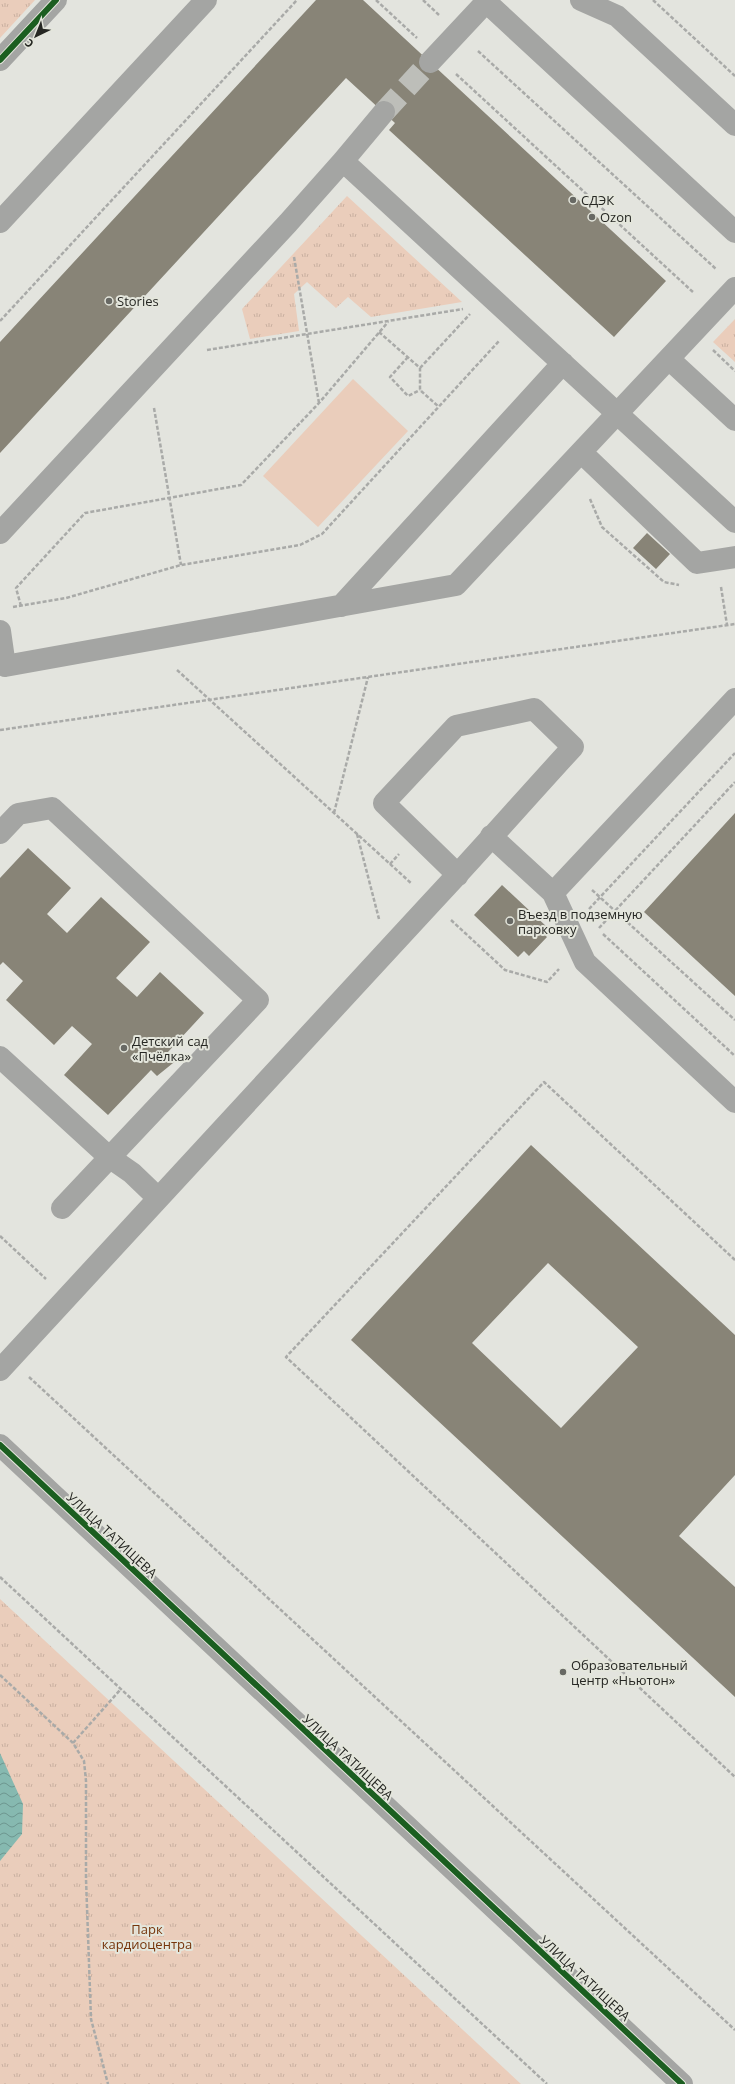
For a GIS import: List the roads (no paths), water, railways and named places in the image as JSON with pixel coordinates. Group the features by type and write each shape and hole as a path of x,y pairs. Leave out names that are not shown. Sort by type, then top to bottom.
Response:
{"street":[{"path":"0,60 56,0"},
{"path":"0,222 206,0"},
{"path":"581,0 617,16 735,125"},
{"path":"433,58 486,1 732,223"},
{"path":"0,533 288,223 384,112"},
{"path":"343,161 481,301 517,321 735,522"},
{"path":"0,631 4,666 456,585 735,288"},
{"path":"669,359 735,420"},
{"path":"341,606 563,363"},
{"path":"581,452 697,563 735,557"},
{"path":"553,893 735,699"},
{"path":"5,1364 458,875 491,836 573,747 534,709 456,726 384,803 458,875"},
{"path":"0,833 18,814 52,808 258,1000 62,1208"},
{"path":"491,836 553,893 585,962 735,1102"},
{"path":"0,1056 110,1157 132,1173 158,1198"},
{"name":"УЛИЦА ТАТИЩЕВА","path":"0,1445 682,2084"}],"water":[{"path":"0,1753 23,1804 22,1834 0,1861"}],"tunnel":[{"path":"384,112 430,62"}],"place":[{"name":"СДЭК","path":"573,200"},
{"name":"Ozon","path":"592,217"},
{"name":"Stories","path":"109,301"},
{"name":"Въезд в подземную парковку","path":"510,921"},
{"name":"Детский сад «Пчёлка»","path":"124,1048"},
{"name":"Образовательный центр «Ньютон»","path":"563,1672"}],"park label":[{"name":"Парк кардиоцентра","path":"147,1936"}]}
